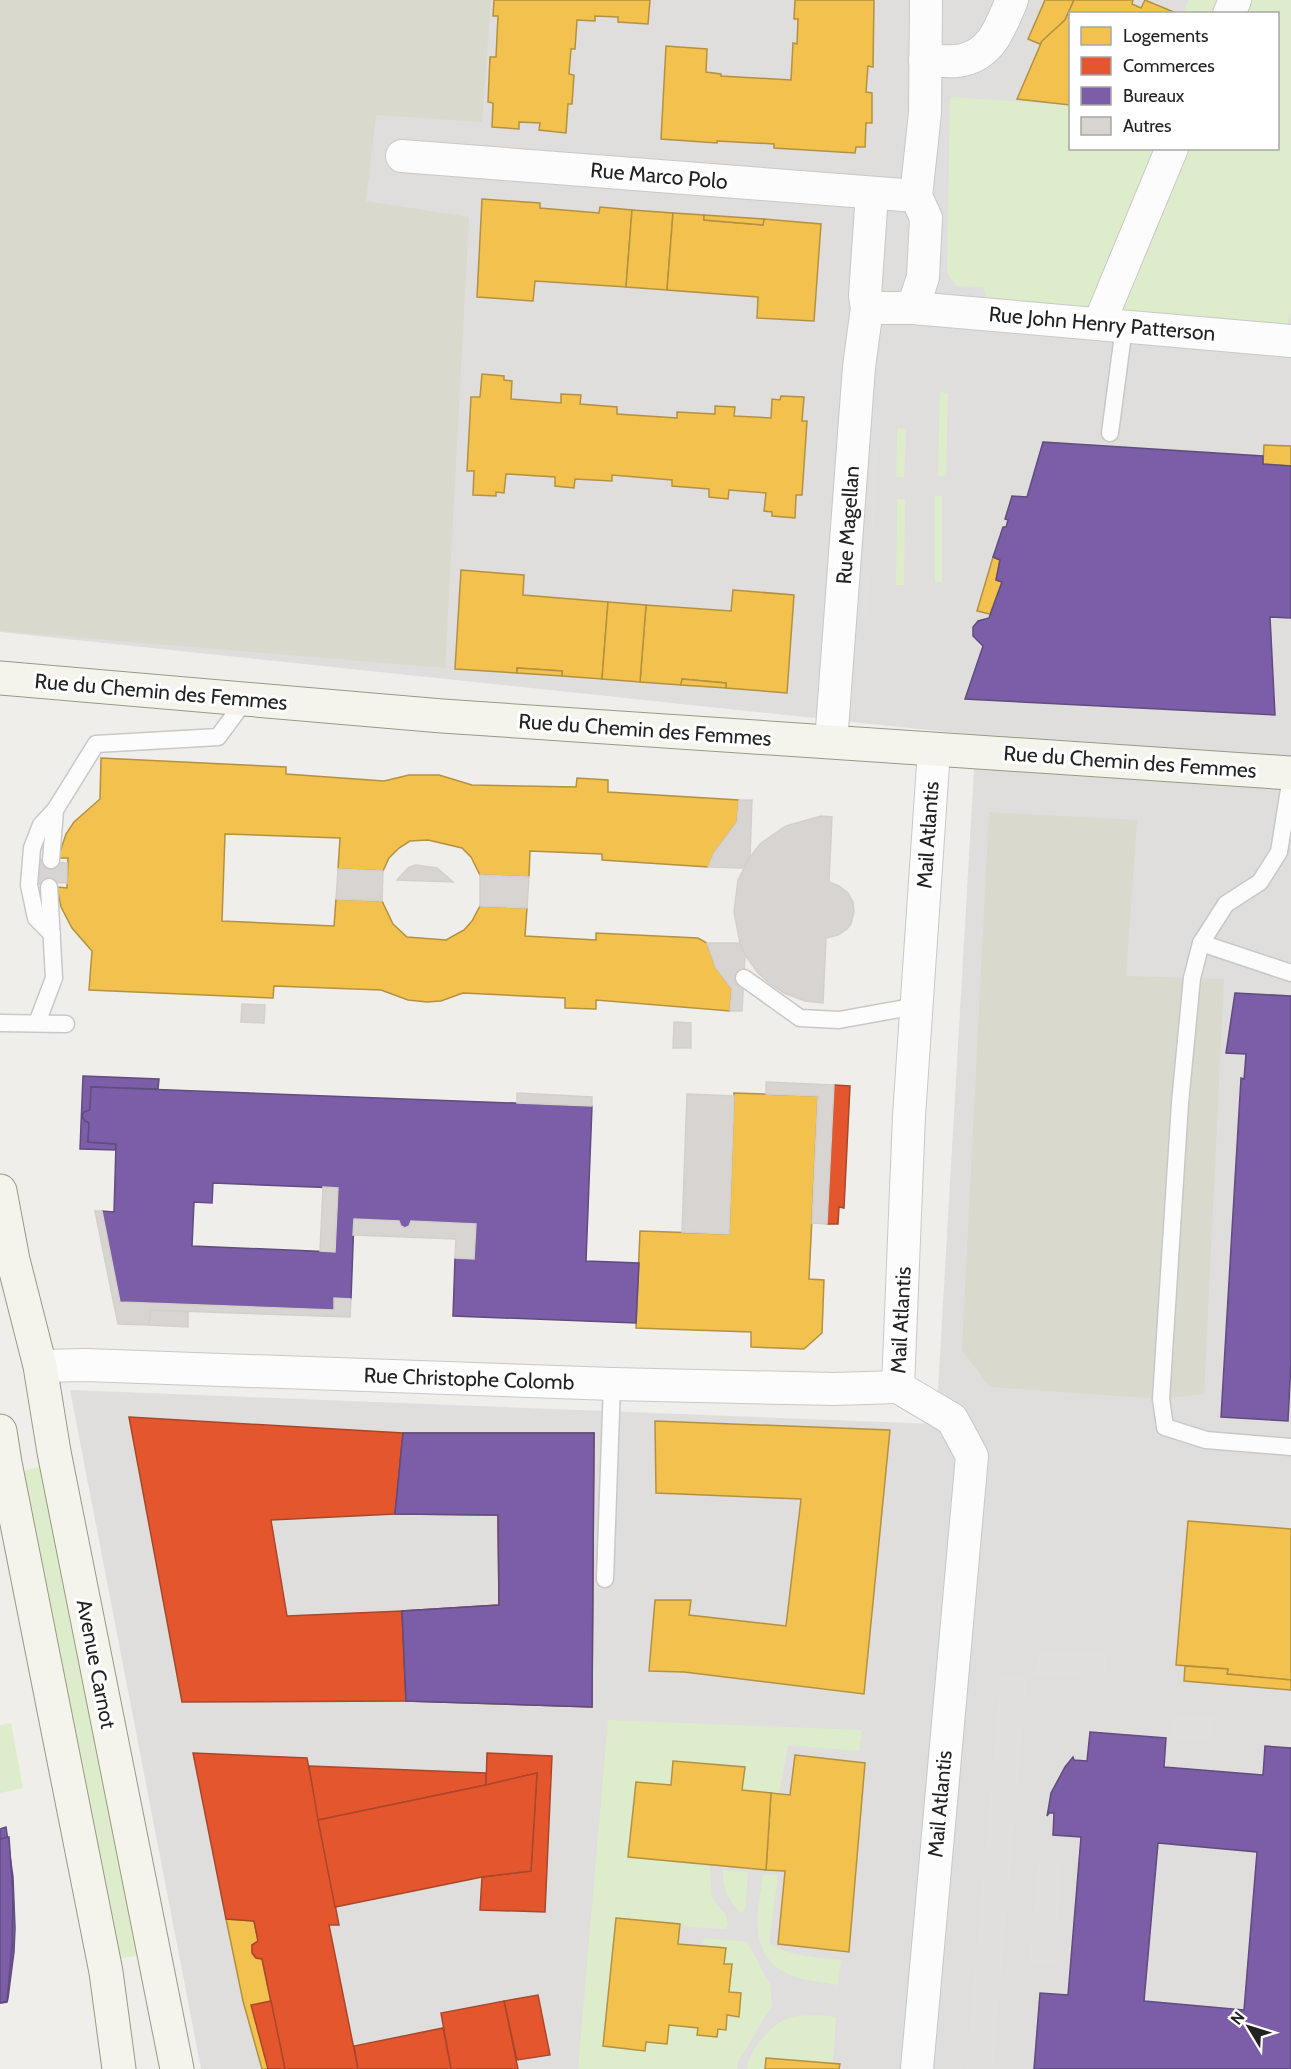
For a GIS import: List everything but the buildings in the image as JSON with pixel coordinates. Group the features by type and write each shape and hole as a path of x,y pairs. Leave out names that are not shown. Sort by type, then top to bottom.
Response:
{"street":[{"path":"867,308 913,308 923,277 926,218 916,196 925,113 926,0"},
{"path":"925,60 963,61 987,48 1012,0"},
{"path":"1112,325 1171,150"},
{"name":"Rue Marco Polo","path":"402,156 916,196"},
{"name":"Rue Magellan","path":"831,742 860,367 867,308 865,296 872,193"},
{"name":"Rue John Henry Patterson","path":"913,308 1291,341"},
{"name":"Rue du Chemin des Femmes","path":"0,678 454,716 1291,775"},
{"name":"Mail Atlantis","path":"917,2069 972,1456 952,1419 898,1387 909,1116 934,750"},
{"name":"Avenue Carnot","path":"0,1191 40,1366 54,1452 177,2069"},
{"name":"Avenue Carnot","path":"0,1308 14,1260"},
{"name":"Rue Christophe Colomb","path":"40,1366 94,1365 612,1384 834,1389 898,1387"},
{"path":"0,1431 106,1972 119,2069"}],"lane":[{"path":"1110,433 1112,325"},
{"path":"52,933 36,918 29,885 32,848 41,825 55,810 96,744 218,737 246,699"},
{"path":"1291,775 1288,807 1279,852 1260,882 1226,904 1201,942 1191,978 1180,1103 1161,1399 1165,1427 1206,1440 1291,1447"},
{"path":"51,860 55,810"},
{"path":"37,1023 54,978 49,887"},
{"path":"1201,942 1291,973"},
{"path":"744,978 800,1018 839,1020 916,1006"},
{"path":"0,1023 66,1024"},
{"path":"605,1578 612,1384"}],"shaded area":[{"path":"0,0 1291,0 1291,2069 201,2069 70,1390 936,1424 976,735 0,632"},
{"path":"0,0 491,0 482,122 376,115 366,201 469,217 445,668 0,631"},
{"path":"873,406 881,406 868,619 860,619"},
{"path":"989,812 1137,820 1126,976 1224,979 1204,1394 1161,1399 990,1387 962,1350"},
{"path":"1039,1650 1106,1654 1105,1681 1035,1675"},
{"path":"1001,1673 1027,1676 993,2069 966,2069"},
{"path":"1174,1714 1213,1716 1211,1740 1172,1737"},
{"path":"1038,1863 1062,1866 1054,1964 1029,1962"}],"green space":[{"path":"1189,0 1291,0 1291,313 1287,324 1273,329 986,297 983,287 956,286 947,272 950,97 1069,105 1069,150 1279,150 1279,12 1183,12"},
{"path":"940,392 948,393 946,476 938,476"},
{"path":"897,428 906,429 904,478 896,477"},
{"path":"935,496 942,496 942,582 935,582"},
{"path":"897,499 905,499 904,585 896,585"},
{"path":"43,1466 140,1955 119,1959 20,1472"},
{"path":"608,1720 862,1730 859,1751 788,1745 779,1793 742,1790 744,1767 674,1761 671,1785 636,1783 628,1857 710,1865 712,1898 726,1915 728,1926 725,1929 688,1927 680,1924 616,1918 604,2046 645,2051 646,2042 667,2044 669,2025 698,2028 717,2037 718,2029 726,2030 727,2015 739,2017 741,1994 729,1992 731,1964 724,1964 725,1948 702,1945 705,1938 747,1942 770,1984 772,2005 738,2062 737,2069 578,2069"},
{"path":"11,1723 23,1788 0,1793 0,1725"},
{"path":"723,1870 748,1872 745,1910 741,1913 727,1894"},
{"path":"763,1874 778,1875 769,1943 795,1954 841,1960 838,1985 792,1976 777,1968 767,1958 758,1932"},
{"path":"817,2015 836,2017 833,2063 767,2058 765,2069 747,2069 756,2046 781,2021 791,2017"}]}
